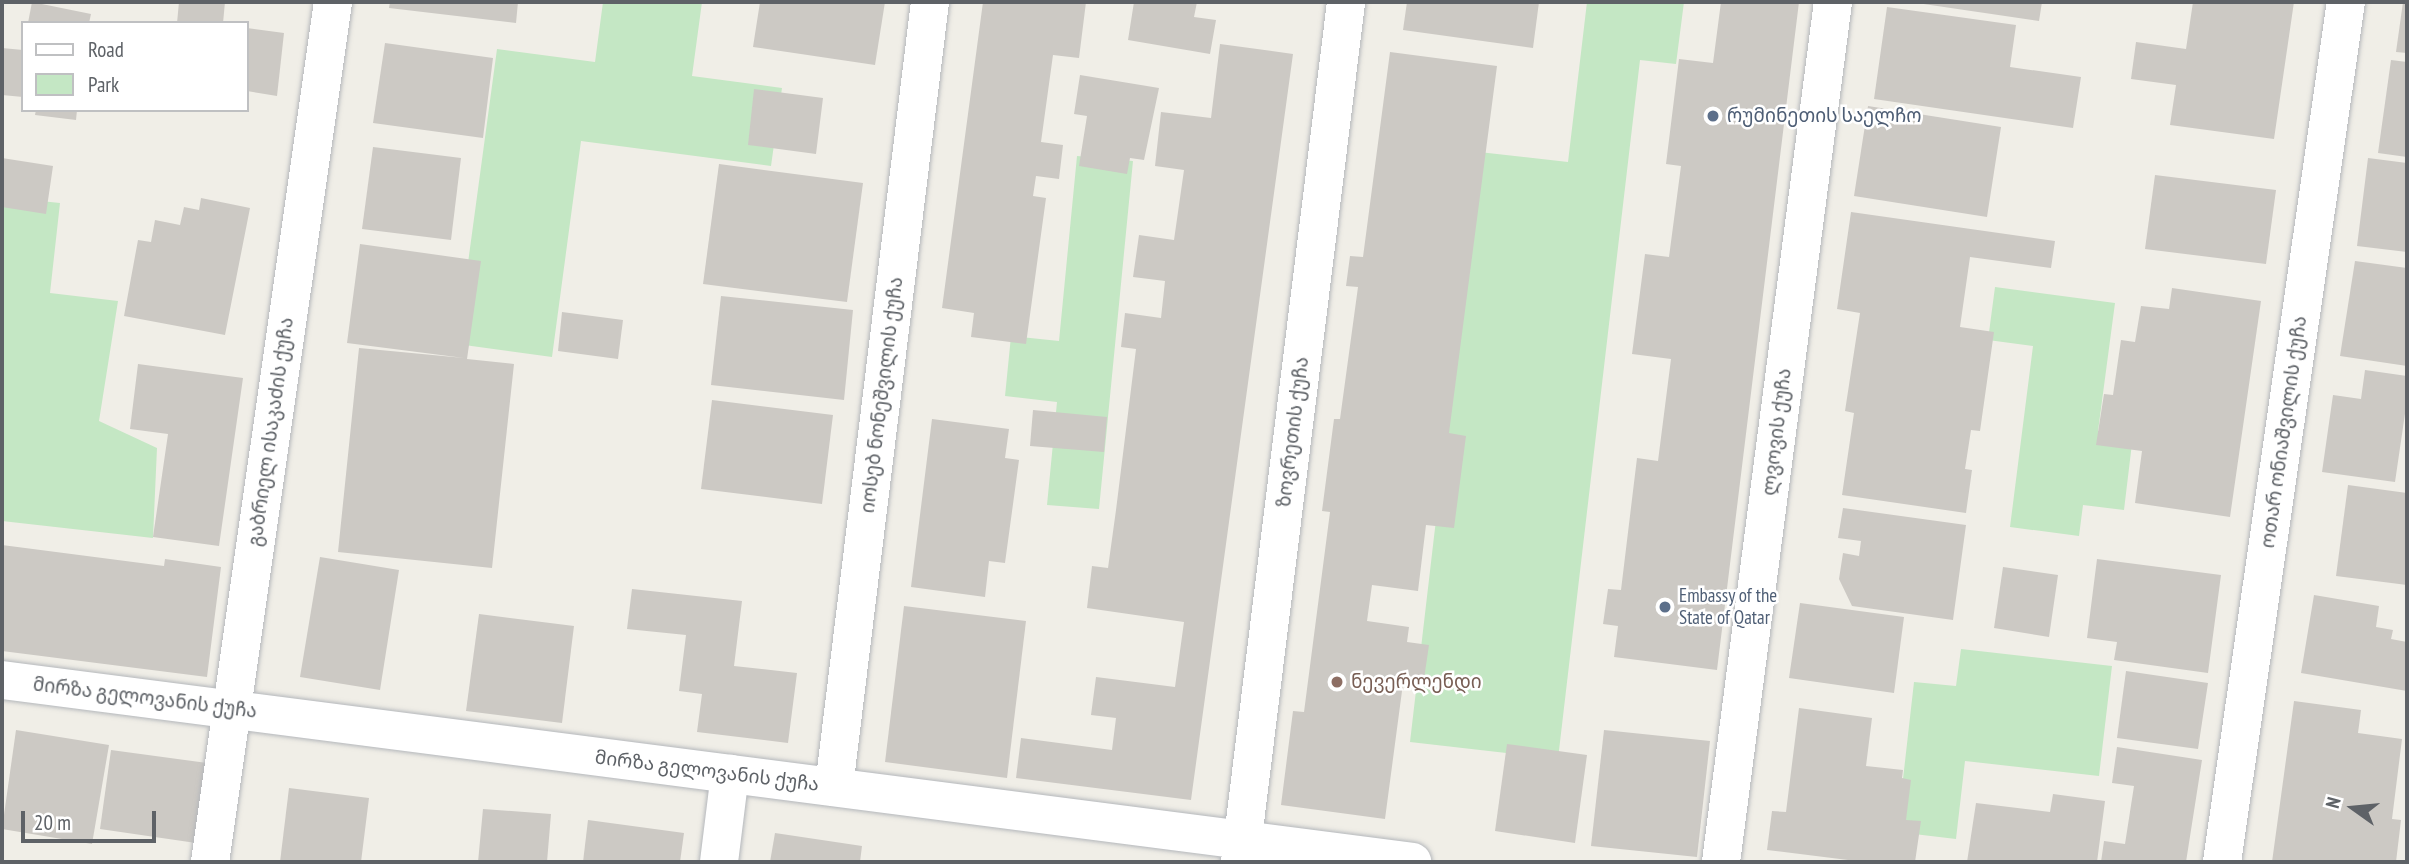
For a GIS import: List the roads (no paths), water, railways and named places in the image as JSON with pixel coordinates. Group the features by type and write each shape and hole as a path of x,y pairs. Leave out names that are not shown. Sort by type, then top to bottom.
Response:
{"street":[{"name":"გაბრიელ ისაკაძის ქუჩა","path":"210,862 333,2"},
{"name":"იოსებ ნონეშვილის ქუჩა","path":"834,787 930,2"},
{"name":"ზოვრეთის ქუჩა","path":"1242,851 1346,2"},
{"name":"ლვოვის ქუჩა","path":"1721,862 1833,2"},
{"name":"ოთარ ონიაშვილის ქუჩა","path":"2222,862 2346,2"},
{"name":"მირზა გელოვანის ქუჩა","path":"2,680 834,787 1242,851 1412,862"},
{"path":"719,862 730,774"}],"place":[{"name":"რუმინეთის საელჩო","path":"1713,116"},
{"name":"Embassy of the State of Qatar","path":"1665,607"},
{"name":"ნევერლენდი","path":"1337,682"}]}
